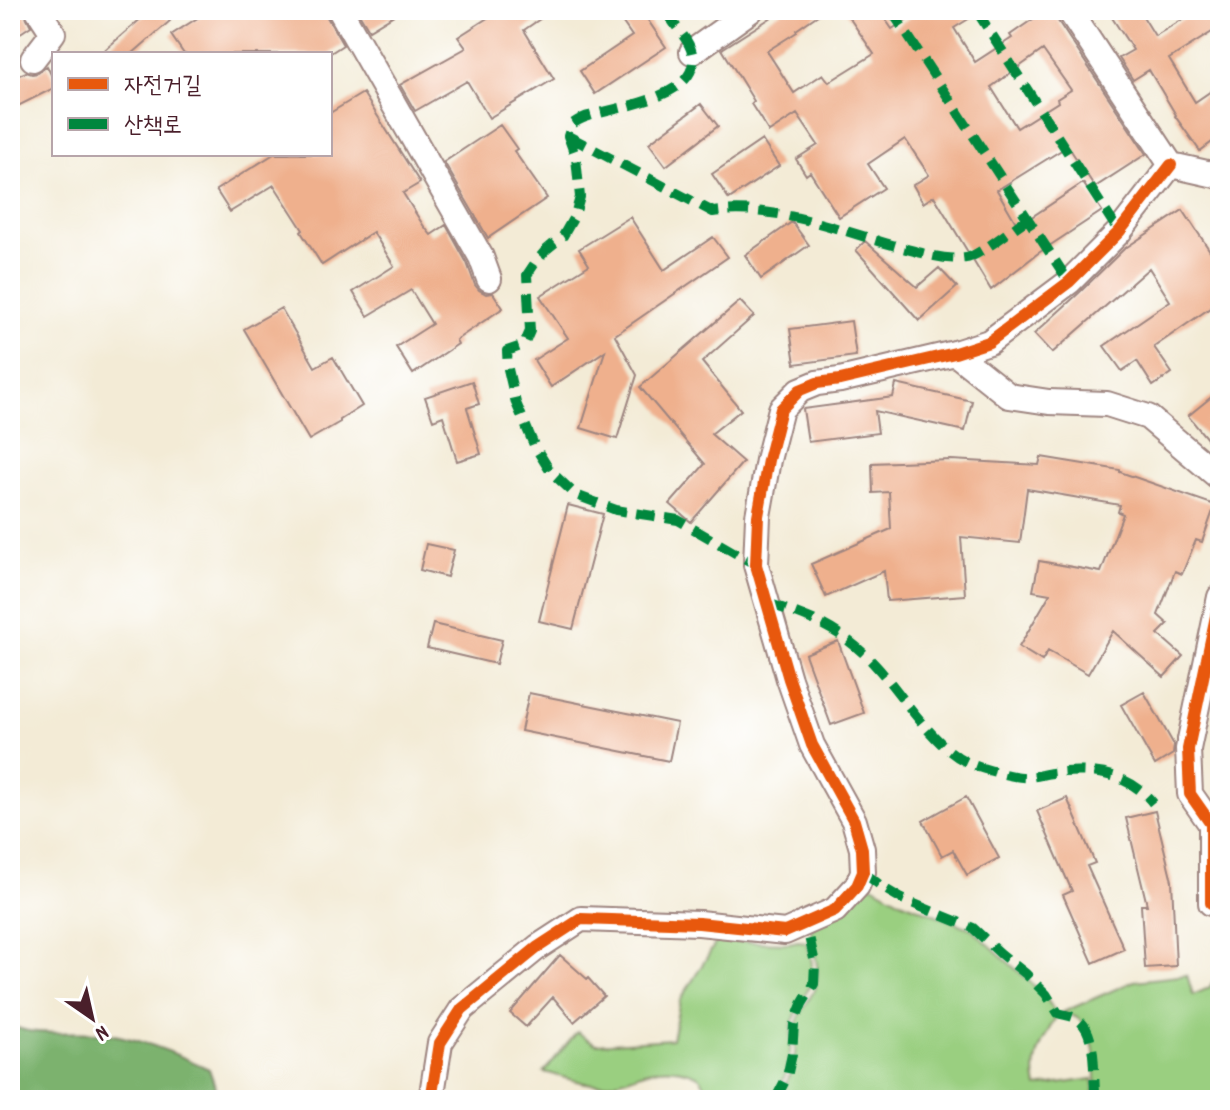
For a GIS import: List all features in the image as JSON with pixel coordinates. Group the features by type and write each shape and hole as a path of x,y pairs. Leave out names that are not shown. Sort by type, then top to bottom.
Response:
{"street":[{"path":"33,59 53,33 38,10"},
{"path":"340,10 481,257 489,279"},
{"path":"692,52 751,10"},
{"path":"1069,10 1171,165 1220,176"},
{"path":"431,1100 440,1043 462,1009 538,947 581,919 699,923 785,932 835,910 857,886 863,872 863,861 854,821 812,745 756,565 758,516 781,409 800,390 817,383 955,353 989,342 1069,282 1119,232 1171,165"},
{"path":"955,353 1009,396 1049,402 1107,404 1148,417 1220,478"},
{"path":"1211,903 1211,824 1190,794 1188,749 1220,597"}],"green space":[{"path":"871,884 901,901 972,929 1044,995 1057,1015 1037,1058 1037,1087 1093,1079 1093,1100 778,1100 787,1083 795,1054 797,1023 816,984 811,929 863,886"},
{"path":"717,941 807,942 812,963 811,983 792,1023 785,1076 772,1100 705,1100 708,1094 700,1077 688,1071 669,1068 647,1071 606,1084 576,1081 544,1072 577,1032 596,1044 672,1039 680,1001"},
{"path":"1220,970 1220,1100 1098,1100 1090,1034 1079,1019 1061,1013 1134,981 1187,975 1193,995 1209,988"},
{"path":"10,1024 30,1031 109,1034 160,1048 209,1069 216,1100 10,1100"}],"building":[{"path":"21,10 31,26 10,40 10,18"},
{"path":"151,10 161,10 170,21 134,52 102,52"},
{"path":"210,10 325,10 343,45 332,52 183,52 171,35"},
{"path":"357,10 402,10 369,30"},
{"path":"500,10 553,10 524,30 554,79 489,118 467,81 415,111 400,85 466,48 458,37"},
{"path":"614,10 641,10 666,47 595,94 580,71 632,36"},
{"path":"783,10 825,10 767,51 794,93 823,74 829,82 874,54 844,10 879,10 892,29 922,10 983,10 954,28 975,62 1012,38 1010,35 1046,10 1054,10 1056,18 1146,154 1095,187 1068,146 997,190 1018,226 1083,183 1102,211 1037,254 991,290 934,196 923,203 913,185 929,175 905,139 868,164 884,188 839,217 810,172 806,175 796,159 818,145 797,114 769,132 722,49","holes":["1043,50 1071,90 1017,128 991,87"]},
{"path":"1107,10 1139,10 1155,36 1198,10 1220,10 1220,27 1169,59 1195,102 1220,85 1220,136 1200,151 1175,116 1149,70 1133,80 1119,58 1133,50"},
{"path":"47,66 52,77 52,89 10,110 10,79 26,72 38,73"},
{"path":"363,93 420,183 403,193 423,225 431,235 446,225 475,285 486,294 493,293 503,308 456,340 458,344 413,374 396,347 432,324 411,290 368,316 353,292 394,266 373,232 322,265 274,185 230,212 216,190 271,156 332,156 332,112"},
{"path":"701,104 718,126 666,166 649,143"},
{"path":"500,125 547,198 488,238 444,162"},
{"path":"762,140 779,166 729,199 712,174"},
{"path":"1183,210 1220,266 1220,301 1154,347 1172,373 1153,386 1137,361 1122,371 1104,346 1170,301 1149,268 1052,353 1034,334 1124,249"},
{"path":"630,217 664,270 713,237 728,257 615,335 637,375 617,439 581,428 605,351 551,387 534,360 568,338 540,296 589,265 579,249"},
{"path":"792,222 809,245 761,279 745,255"},
{"path":"865,241 917,287 939,268 957,287 919,321 856,250"},
{"path":"740,301 754,316 702,362 741,410 711,434 743,462 691,522 670,504 705,464 640,387"},
{"path":"281,308 315,367 333,357 362,406 309,440 244,329"},
{"path":"851,321 856,356 795,364 790,329"},
{"path":"472,381 479,404 467,408 481,454 457,461 443,416 433,420 425,397"},
{"path":"896,384 972,401 965,431 875,411 878,433 808,442 803,409 893,397"},
{"path":"1220,390 1220,430 1208,440 1188,416"},
{"path":"1041,457 1120,470 1215,505 1202,542 1196,540 1182,574 1175,571 1158,615 1168,624 1158,634 1183,656 1164,677 1113,631 1088,674 1048,651 1042,661 1019,647 1050,594 1033,591 1039,561 1101,572 1123,514 1118,512 1120,505 1027,489 1020,543 961,537 965,595 887,601 884,571 826,597 811,564 891,529 889,492 873,493 872,463 951,460 1039,465"},
{"path":"568,505 603,514 573,629 539,621"},
{"path":"426,544 454,550 447,577 420,570"},
{"path":"433,624 502,640 496,664 427,648"},
{"path":"838,641 864,713 831,725 805,654"},
{"path":"1144,692 1174,745 1173,754 1155,765 1121,705"},
{"path":"529,693 677,723 669,761 521,731"},
{"path":"966,797 999,858 967,875 953,850 942,856 923,821"},
{"path":"1067,798 1095,863 1087,866 1124,949 1093,963 1063,895 1072,891 1037,811"},
{"path":"1155,811 1172,881 1176,966 1145,968 1141,905 1147,905 1126,818"},
{"path":"560,955 604,996 574,1022 553,997 526,1027 510,1013"}],"marked path":[{"path":"667,10 690,47 692,68 684,80 655,98 585,117 572,124 568,136 576,158 580,197 575,215 563,236 546,250 527,275 530,331 524,345 507,351 508,369 516,403 534,445 550,471 576,495 616,510 678,520 756,565"},
{"path":"891,10 1069,282"},
{"path":"976,10 1119,232"},
{"path":"568,136 713,212 736,210 783,215 941,257 958,259 971,256 1027,219"},
{"path":"767,603 813,620 852,643 876,666 931,734 969,763 1017,777 1080,772 1107,774 1132,784 1153,803"},
{"path":"863,872 902,899 973,928 1026,974 1046,994 1058,1013 1075,1018 1084,1026 1092,1045 1096,1100"},
{"path":"775,1100 787,1077 794,1024 814,984 815,963 806,923"}],"cycle path":[{"path":"431,1100 440,1043 462,1009 538,947 581,919 699,923 785,932 835,910 857,886 863,872 862,849 854,821 812,745 756,565 758,516 781,409 800,390 817,383 955,353 989,342 1069,282 1119,232 1171,165"},
{"path":"1211,903 1211,824 1190,794 1188,749 1220,597"}]}
